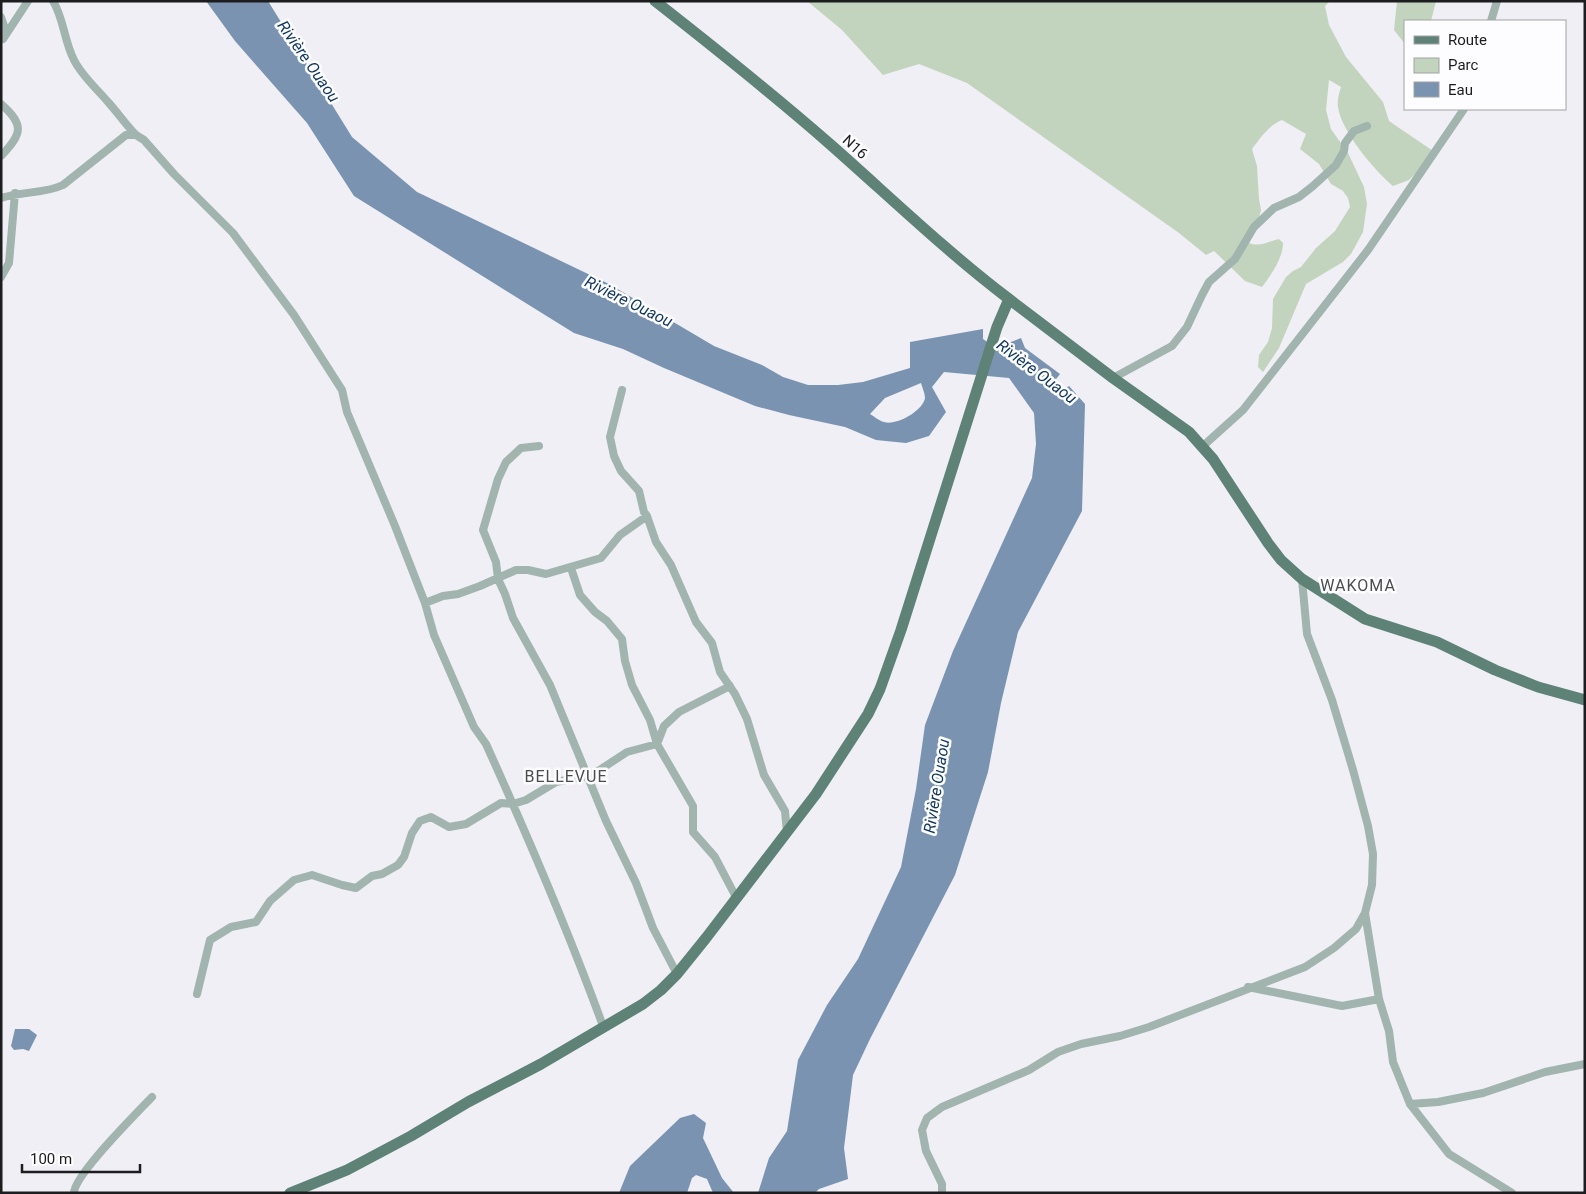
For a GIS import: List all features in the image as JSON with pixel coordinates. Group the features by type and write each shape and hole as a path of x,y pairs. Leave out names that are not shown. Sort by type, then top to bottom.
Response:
{"main road":[{"name":"N16","path":"655,1 764,88 830,144 980,278 1113,378 1189,432 1203,446 1281,560 1302,579 1366,619 1437,642 1495,670 1538,687 1585,700"},
{"path":"290,1193 355,1166 468,1102 541,1064 643,1004 677,974 737,899 816,794 859,728 880,689 901,630 997,327 1009,299"}],"street":[{"path":"2,41 7,30 28,1"},
{"path":"53,1 59,11 65,36 74,60 98,93 108,102 136,136"},
{"path":"1491,20 1497,1"},
{"path":"1,17 7,30"},
{"path":"1,104 15,116 18,125 17,134 1,156"},
{"path":"1203,446 1243,410 1362,258 1463,110"},
{"path":"1113,378 1172,346 1187,327 1209,282 1235,259 1254,227 1274,208 1300,198 1336,165 1344,151 1345,143 1354,131 1367,126"},
{"path":"1,198 15,193 52,190 63,185 126,135 136,136 144,140 174,174 233,233 294,315 342,390 347,412 395,526 425,603 434,635 474,728 486,744 558,907 603,1026"},
{"path":"1,277 9,263 15,193"},
{"path":"622,390 610,437 614,456 621,470 640,491 644,512 656,542 671,565 696,622 712,643 720,672 730,686 747,719 764,775 785,811 787,833"},
{"path":"539,446 521,448 506,462 498,479 484,530 496,562 498,580 513,618 550,685 606,821 636,883 653,928 677,974"},
{"path":"425,603 498,580 516,570 528,570 546,574 601,558 620,535 647,516"},
{"path":"571,568 580,595 595,612 607,621 622,639 625,661 632,685 650,720 657,744 693,806 694,832 715,857 737,899"},
{"path":"942,1193 942,1184 926,1151 922,1130 927,1118 942,1107 1029,1070 1058,1052 1081,1044 1148,1028 1304,966 1334,948 1356,929 1365,913 1372,885 1373,862 1368,826 1332,700 1307,634 1302,579"},
{"path":"657,744 664,726 679,712 730,686"},
{"path":"197,994 210,940 231,927 256,922 270,901 294,880 312,874 356,888 372,876 382,874 398,866 404,858 412,834 420,821 431,817 449,828 466,824 501,803 513,804 526,800 556,782 598,772 627,752 657,744"},
{"path":"1365,913 1379,1000 1389,1031 1393,1062 1410,1104 1449,1154 1512,1193"},
{"path":"1248,988 1342,1006 1379,1000"},
{"path":"1410,1104 1438,1102 1483,1093 1545,1072 1585,1064"},
{"path":"74,1193 74,1188 90,1165 152,1097"}],"green space":[{"path":"807,1 1330,1 1325,6 1329,25 1346,57 1383,102 1389,121 1436,153 1409,180 1393,186 1368,161 1352,139 1340,117 1338,100 1341,87 1329,80 1326,110 1331,129 1348,153 1364,187 1367,204 1363,232 1351,254 1343,262 1306,284 1279,348 1263,372 1258,367 1259,355 1268,342 1272,328 1273,299 1286,277 1301,267 1316,248 1335,231 1350,207 1348,198 1343,191 1331,184 1319,164 1300,149 1306,134 1282,120 1269,129 1252,149 1257,166 1261,210 1258,222 1247,242 1259,244 1279,239 1283,243 1279,260 1262,287 1245,281 1214,251 1206,255 1179,233 967,83 919,64 883,75 842,30"},
{"path":"1397,1 1436,1 1431,20 1404,20 1404,43 1394,30"}],"water":[{"name":"Rivière Ouaou","path":"206,1 268,1 352,137 417,192 609,284 714,346 762,365 783,377 808,385 838,385 863,382 910,368 910,342 983,329 983,339 996,348 1021,338 1025,348 1060,374 1053,383 1061,392 1069,386 1085,404 1082,511 1018,632 1001,703 988,772 955,875 853,1075 844,1148 848,1179 819,1189 815,1193 758,1193 769,1158 787,1131 798,1060 827,1005 858,959 901,867 916,789 925,725 953,651 1032,478 1036,444 1034,413 1009,378 944,372 932,387 946,412 929,436 906,443 876,440 845,427 755,406 623,349 574,333 354,196 307,123 235,41","holes":["921,383 925,396 923,403 902,420 889,423 880,421 870,414 885,398"]},
{"path":"15,1029 29,1029 37,1035 29,1051 23,1049 14,1050 11,1046"},
{"path":"694,1114 706,1123 703,1138 722,1178 734,1193 713,1193 707,1179 696,1175 692,1178 687,1193 619,1193 630,1166 680,1118"}],"district":[{"name":"WAKOMA","path":"1358,585"},
{"name":"BELLEVUE","path":"566,776"}]}
